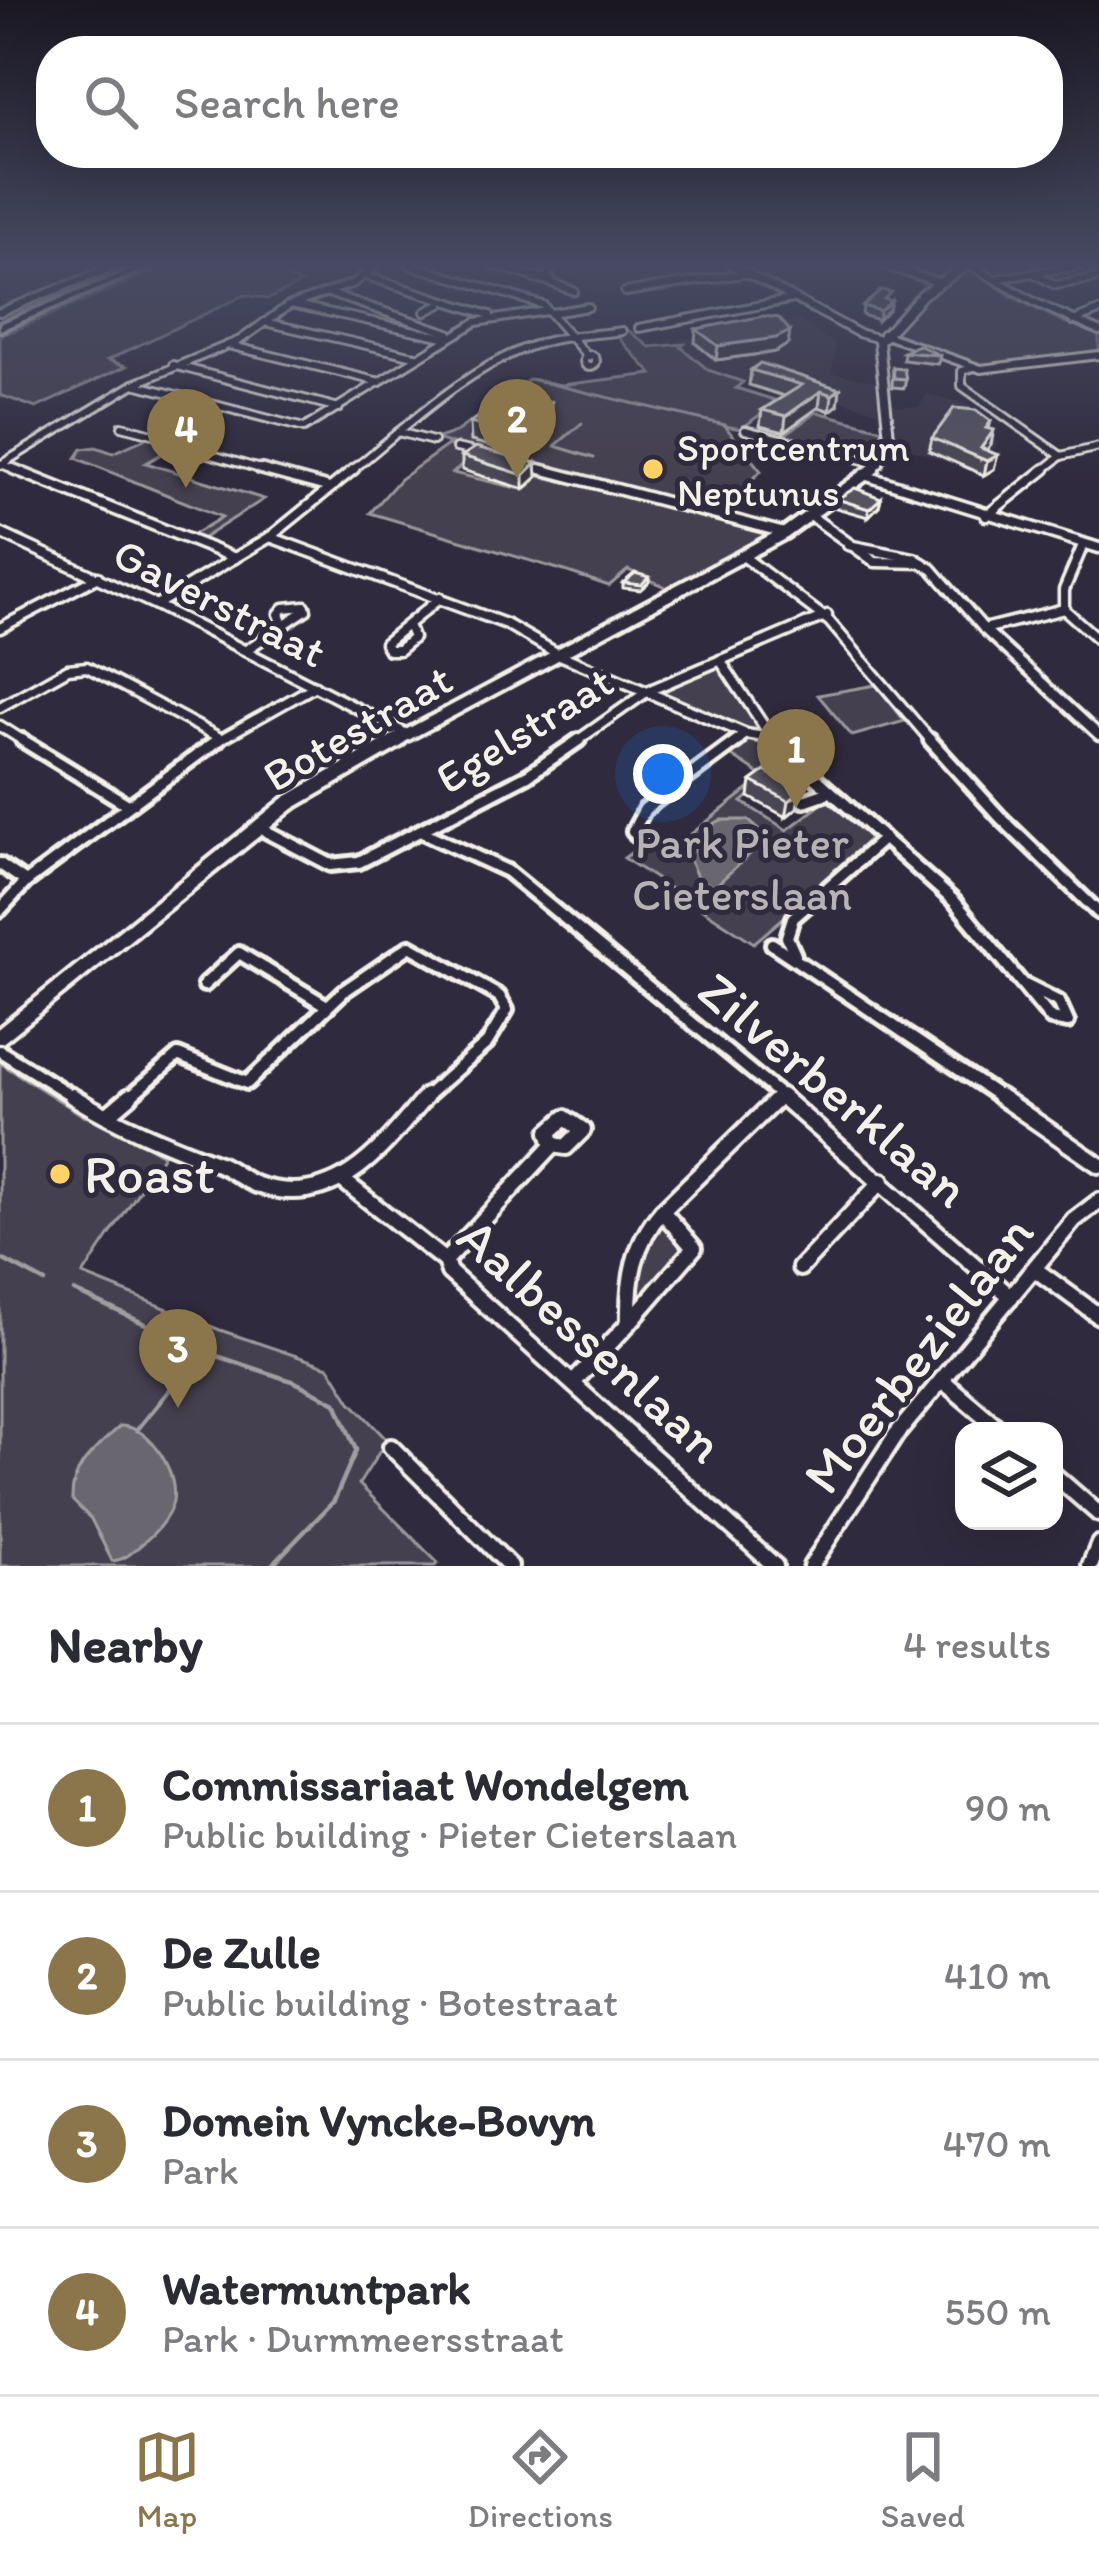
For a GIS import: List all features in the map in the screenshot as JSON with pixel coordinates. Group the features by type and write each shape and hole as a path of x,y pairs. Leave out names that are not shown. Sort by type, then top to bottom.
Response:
{"street":[{"path":"0,465 134,384 240,338"},
{"path":"325,338 416,359"},
{"path":"330,338 416,359"},
{"path":"363,345 372,338"},
{"path":"134,384 300,428 449,338"},
{"path":"156,604 270,537 398,432 520,348 567,338"},
{"path":"573,338 587,357"},
{"path":"745,430 879,464 890,446 881,338"},
{"path":"887,338 974,367"},
{"path":"228,345 381,382"},
{"path":"1061,456 962,386 962,371 1099,356"},
{"path":"177,363 343,405"},
{"path":"122,426 330,488"},
{"path":"160,436 173,428 188,428 172,443"},
{"path":"398,432 433,441"},
{"path":"456,448 496,458"},
{"path":"986,515 1061,456 1098,448"},
{"path":"516,463 785,533"},
{"name":"Botestraat","path":"0,1036 320,782 785,533 879,464"},
{"path":"0,465 235,558"},
{"path":"866,476 1099,548"},
{"path":"812,516 878,563 923,563 961,597 984,628 1099,735"},
{"name":"Gaverstraat","path":"0,533 156,604 409,735"},
{"path":"270,537 506,623 560,655 746,734 770,738"},
{"path":"1083,544 1064,590 1064,609 1099,640"},
{"path":"743,556 797,589 827,615 946,759 1099,914"},
{"path":"0,628 98,577"},
{"path":"408,626 440,598"},
{"path":"984,628 1064,609"},
{"path":"0,615 11,622"},
{"name":"Egelstraat","path":"258,827 331,865 359,862 542,766 648,691 827,615"},
{"path":"246,650 283,625"},
{"path":"720,660 792,769 955,902 1025,985"},
{"path":"0,707 68,669 87,667 220,738"},
{"path":"0,910 26,882 220,738 315,686"},
{"path":"0,726 128,805"},
{"path":"641,841 633,830 645,809 746,734"},
{"path":"776,783 804,801 827,793"},
{"name":"Zilverberklaan","path":"420,831 507,872 882,1181 1011,1298"},
{"path":"796,956 788,937 793,918 881,841"},
{"path":"0,864 26,882"},
{"path":"772,944 1099,1165"},
{"path":"0,1051 161,1144 225,1166 253,1183 291,1193 323,1191 345,1182 416,1111 434,1085 503,1027 507,1010 499,997 410,946 327,1006 247,1083 178,1055 110,1113"},
{"path":"204,985 244,949 327,1006"},
{"path":"628,1327 632,1259 641,1238 662,1210 779,1096"},
{"path":"445,1261 553,1145"},
{"path":"800,1268 882,1181"},
{"name":"Aalbessenlaan","path":"345,1182 445,1261 449,1271 775,1566"},
{"name":"Moerbezielaan","path":"811,1566 896,1435 1075,1220 1099,1201"},
{"path":"575,1381 694,1248 662,1210"},
{"path":"1036,1270 1099,1316"},
{"path":"942,1380 991,1422"},
{"path":"392,1447 510,1566"},
{"path":"1063,1483 1099,1514"},
{"path":"1090,1566 1099,1544"}],"shaded area":[{"path":"692,338 826,338 836,345 832,373 876,381 880,412 757,374 743,382 708,370 679,345 662,343"},
{"path":"927,394 970,405 962,411 966,419 998,442 984,463 994,469 984,475 897,444 892,405 919,407"},
{"path":"721,820 748,820 764,834 762,843 714,887 698,879 689,859 702,830"},
{"path":"120,1426 142,1434 161,1454 174,1493 170,1511 156,1531 129,1555 112,1561 91,1519 72,1500 80,1467"}],"green space":[{"path":"0,338 154,338 108,360 126,366 36,408 0,395"},
{"path":"619,338 638,338 650,347 684,344 681,347 708,370 743,382 736,388 778,401 741,429 725,426 761,471 713,516 774,533 672,590 628,570 609,586 370,513 400,479 448,445 476,453 453,473 525,490 539,476 669,505 435,439 456,432 530,379 561,385 652,374"},
{"path":"904,338 1099,338 1099,353 987,367"},
{"path":"817,412 882,429 883,445 874,461 780,438"},
{"path":"151,436 175,446 146,463 264,499 200,540 191,536 222,517 76,458 82,449 96,447 113,453"},
{"name":"Park Pieter Cieterslaan","path":"714,666 723,668 789,762 742,802 787,830 827,800 871,837 871,843 754,943 624,858 646,842 667,853 764,777 727,753 751,734 661,693"},
{"path":"876,685 905,721 852,736 818,695"},
{"path":"0,1063 84,1116 109,1123 163,1155 83,1275 329,1367 351,1402 387,1440 359,1484 438,1563 435,1566 0,1566"},
{"path":"658,1223 675,1228 687,1251 638,1304 640,1258"}],"building":[{"path":"708,338 775,338 718,346"},
{"path":"918,345 940,355 904,352"},
{"path":"760,363 840,389 832,395 821,391 786,416 762,410 802,385 751,370"},
{"path":"893,368 904,369 906,379 894,378"},
{"path":"517,394 551,402 515,434 470,423 497,401 505,403"},
{"path":"954,408 976,410 991,421 986,428 994,430 981,448 998,455 987,461 932,438"},
{"path":"476,447 536,463 524,475 462,456"},
{"path":"855,488 881,498 869,509 837,499"},
{"path":"635,573 649,577 641,585 623,583"},
{"path":"765,771 800,792 789,801 751,781"}],"waterway":[{"path":"534,380 725,425"},
{"path":"582,423 555,446 594,458"},
{"path":"0,1258 45,1282"},
{"path":"74,1291 208,1353 295,1382 336,1403 356,1450 334,1501 271,1566"},
{"path":"137,1430 201,1351"}],"place":[{"name":"Sportcentrum Neptunus","path":"653,469"},
{"name":"De Zulle","path":"517,478"},
{"name":"Watermuntpark","path":"186,488"},
{"name":"Commissariaat Wondelgem","path":"796,808"},
{"name":"Roast","path":"60,1174"},
{"name":"Domein Vyncke-Bovyn","path":"178,1408"}]}
